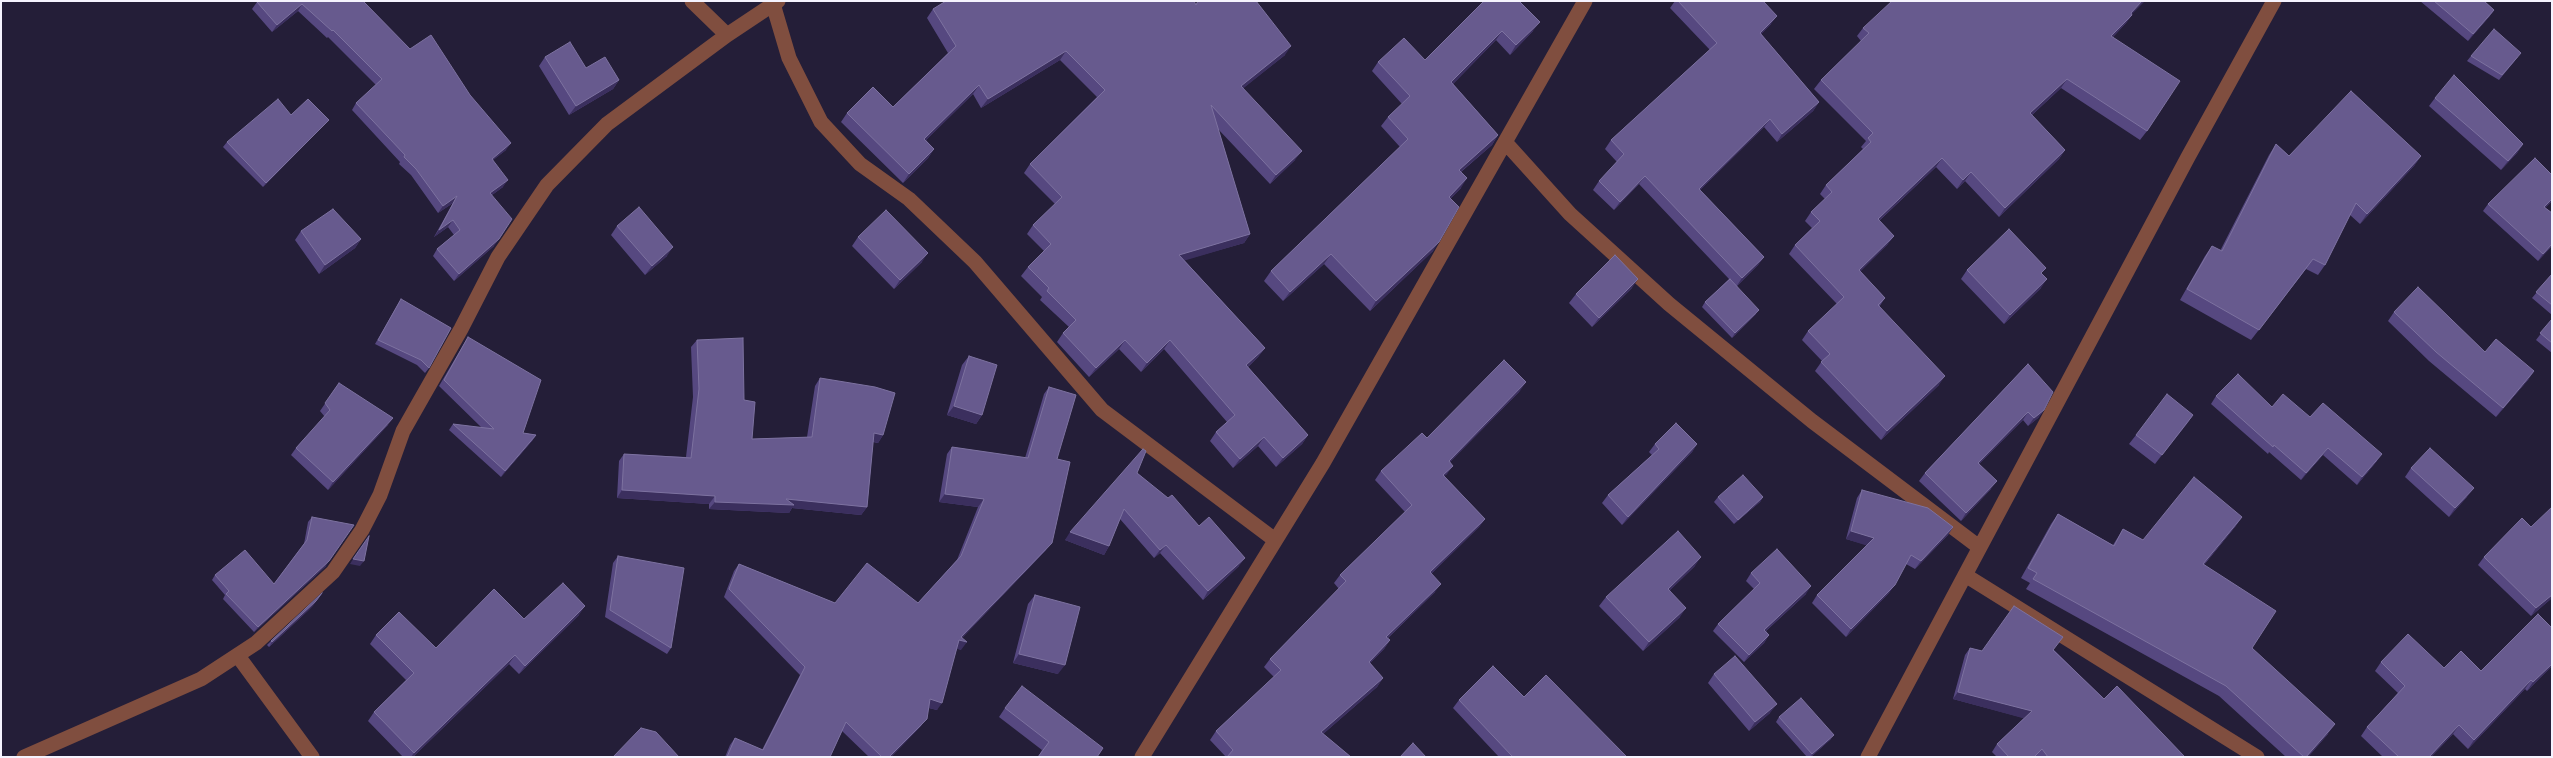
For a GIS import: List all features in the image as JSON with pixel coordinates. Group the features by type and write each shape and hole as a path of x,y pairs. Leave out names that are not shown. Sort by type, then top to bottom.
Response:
{"street":[{"path":"692,1 727,35"},
{"path":"1142,757 1323,462 1585,1"},
{"path":"1868,757 1979,547 2274,1"},
{"path":"24,757 201,679 256,643 333,572 362,530 380,495 404,430 461,329 498,257 547,185 607,124 727,35 776,3 789,58 821,122 860,164 909,199 975,262 1102,410 1275,540"},
{"path":"1505,142 1570,214 1669,304 1812,421 1979,547"},
{"path":"1965,575 2256,757"},
{"path":"238,656 312,757"}],"building":[{"path":"258,1 363,1 410,49 431,35 470,95 511,143 492,159 508,180 490,193 512,219 499,239 459,274 437,249 460,230 453,220 439,230 457,196 443,206 416,169 404,157 405,155 356,103 382,79 333,30 302,4 277,25"},
{"path":"946,1 1194,1 1196,5 1198,1 1256,1 1291,46 1241,86 1302,151 1276,175 1211,105 1250,234 1179,255 1265,348 1246,365 1308,435 1283,458 1264,437 1240,459 1216,432 1235,415 1170,340 1147,363 1125,340 1096,368 1063,333 1076,320 1047,291 1049,288 1028,267 1051,244 1033,225 1062,197 1030,164 1105,90 1066,51 988,99 979,85 924,139 934,149 909,174 847,113 873,87 893,107 956,46 933,9"},
{"path":"1484,1 1519,1 1540,22 1516,45 1502,31 1451,82 1498,135 1459,170 1467,178 1449,197 1459,207 1439,242 1376,301 1331,254 1290,292 1271,271 1408,139 1388,117 1410,96 1378,62 1404,38 1425,60"},
{"path":"1678,1 1763,1 1777,16 1760,33 1819,102 1782,134 1770,119 1699,189 1764,257 1742,278 1645,176 1620,202 1599,181 1624,154 1611,140 1717,43"},
{"path":"1892,1 2142,1 2131,13 2132,15 2111,36 2180,81 2147,131 2067,79 2030,113 2065,150 2005,208 1971,172 1963,180 1942,158 1878,219 1894,236 1859,270 1885,298 1878,305 1945,376 1887,431 1821,362 1830,354 1808,331 1844,297 1795,245 1820,221 1811,212 1832,192 1826,185 1871,142 1868,138 1873,133 1821,80 1869,33 1863,28"},
{"path":"2434,1 2484,1 2494,10 2473,34"},
{"path":"2494,29 2521,53 2502,75 2471,56"},
{"path":"570,42 586,68 605,57 619,80 576,106 545,57"},
{"path":"2454,75 2523,144 2508,161 2435,98"},
{"path":"2351,91 2421,156 2367,214 2356,203 2325,265 2313,259 2259,330 2187,289 2212,246 2222,251 2276,144 2289,156"},
{"path":"278,99 291,115 308,99 329,120 266,183 227,142"},
{"path":"2535,158 2552,175 2552,199 2544,207 2552,213 2552,244 2543,254 2488,204"},
{"path":"639,207 673,247 652,266 617,226"},
{"path":"333,209 361,239 325,265 301,231"},
{"path":"886,210 928,253 900,280 858,237"},
{"path":"2009,229 2046,268 2041,273 2047,279 2010,315 1967,270"},
{"path":"1615,255 1638,279 1599,318 1576,294"},
{"path":"2552,274 2552,305 2536,292"},
{"path":"1730,279 1759,310 1735,333 1705,302"},
{"path":"2418,287 2485,352 2496,339 2534,371 2503,408 2436,352 2394,312"},
{"path":"401,299 451,328 429,368 421,360 378,340"},
{"path":"2552,319 2552,343 2540,333"},
{"path":"468,337 541,380 523,433 536,435 505,471 453,424 494,429 444,380"},
{"path":"743,338 744,400 755,402 752,439 812,437 820,378 875,387 895,393 883,435 874,433 867,507 786,499 794,505 715,502 715,496 622,490 624,454 691,458 699,389 697,340"},
{"path":"969,356 997,365 982,415 954,406"},
{"path":"1504,360 1526,382 1449,461 1453,466 1443,475 1485,519 1430,572 1441,584 1386,637 1390,640 1369,662 1383,678 1321,732 1351,757 1227,757 1233,750 1216,731 1281,670 1270,659 1346,581 1340,575 1412,505 1381,471 1422,433 1427,438"},
{"path":"2028,364 2053,392 2044,410 2034,418 2028,412 1978,463 1997,481 1966,513 1925,473"},
{"path":"2238,374 2272,407 2283,394 2310,417 2323,403 2382,454 2362,477 2328,448 2306,473 2274,445 2273,447 2216,396"},
{"path":"339,383 393,418 333,482 296,448 330,410 325,403"},
{"path":"1049,387 1076,395 1057,459 1070,462 1052,543 961,637 967,642 959,640 942,703 930,699 927,719 889,757 882,757 846,722 830,757 727,757 735,738 763,750 805,667 729,589 739,564 835,603 867,563 918,603 961,556 984,499 945,494 952,447 1028,458"},
{"path":"2167,394 2193,415 2162,455 2136,435"},
{"path":"1676,423 1697,444 1628,517 1608,495 1659,449 1655,444"},
{"path":"2430,448 2474,488 2455,508 2411,468"},
{"path":"1143,449 1146,451 1137,473 1168,498 1172,495 1199,526 1209,517 1245,558 1208,591 1166,545 1160,550 1124,509 1109,546 1070,532"},
{"path":"1743,475 1763,497 1738,520 1718,497"},
{"path":"2194,477 2242,517 2203,564 2276,611 2252,648 2335,724 2306,757 2226,686 2033,579 2037,573 2028,568 2058,514 2114,546 2123,529 2143,540"},
{"path":"1862,490 1928,508 1953,527 1921,561 1911,555 1895,585 1851,629 1817,595 1874,538 1851,531"},
{"path":"2552,507 2552,595 2536,608 2484,557 2522,518 2531,527"},
{"path":"312,517 354,525 329,561 258,627 226,594 229,591 215,575 245,550 274,584 307,540"},
{"path":"1678,531 1701,557 1668,589 1686,608 1649,642 1606,597"},
{"path":"369,536 364,561 353,559"},
{"path":"1777,549 1811,586 1764,630 1769,635 1749,655 1718,624 1760,583 1751,573"},
{"path":"618,556 684,568 671,648 610,610"},
{"path":"563,583 585,606 525,666 515,655 414,753 374,712 414,673 376,635 399,612 436,648 494,589 524,619"},
{"path":"322,593 316,601 271,641"},
{"path":"1035,595 1080,607 1065,665 1019,654"},
{"path":"2014,606 2063,637 2053,650 2104,699 2117,686 2184,756 2048,757 2042,749 2034,757 2009,757 1997,744 2032,711 1958,692 1970,648 1982,651"},
{"path":"2538,614 2552,628 2552,664 2533,682 2531,680 2474,740 2459,725 2429,757 2399,757 2367,727 2405,686 2381,662 2408,634 2444,668 2461,651 2481,671"},
{"path":"1735,656 1777,704 1755,722 1714,674"},
{"path":"1493,666 1524,697 1546,675 1627,757 1511,757 1459,700"},
{"path":"1022,686 1103,748 1097,757 1038,757 1049,742 1005,708"},
{"path":"1801,698 1834,735 1812,754 1779,717"},
{"path":"641,728 656,732 679,757 613,757"},
{"path":"1413,743 1426,757 1400,757"}]}
